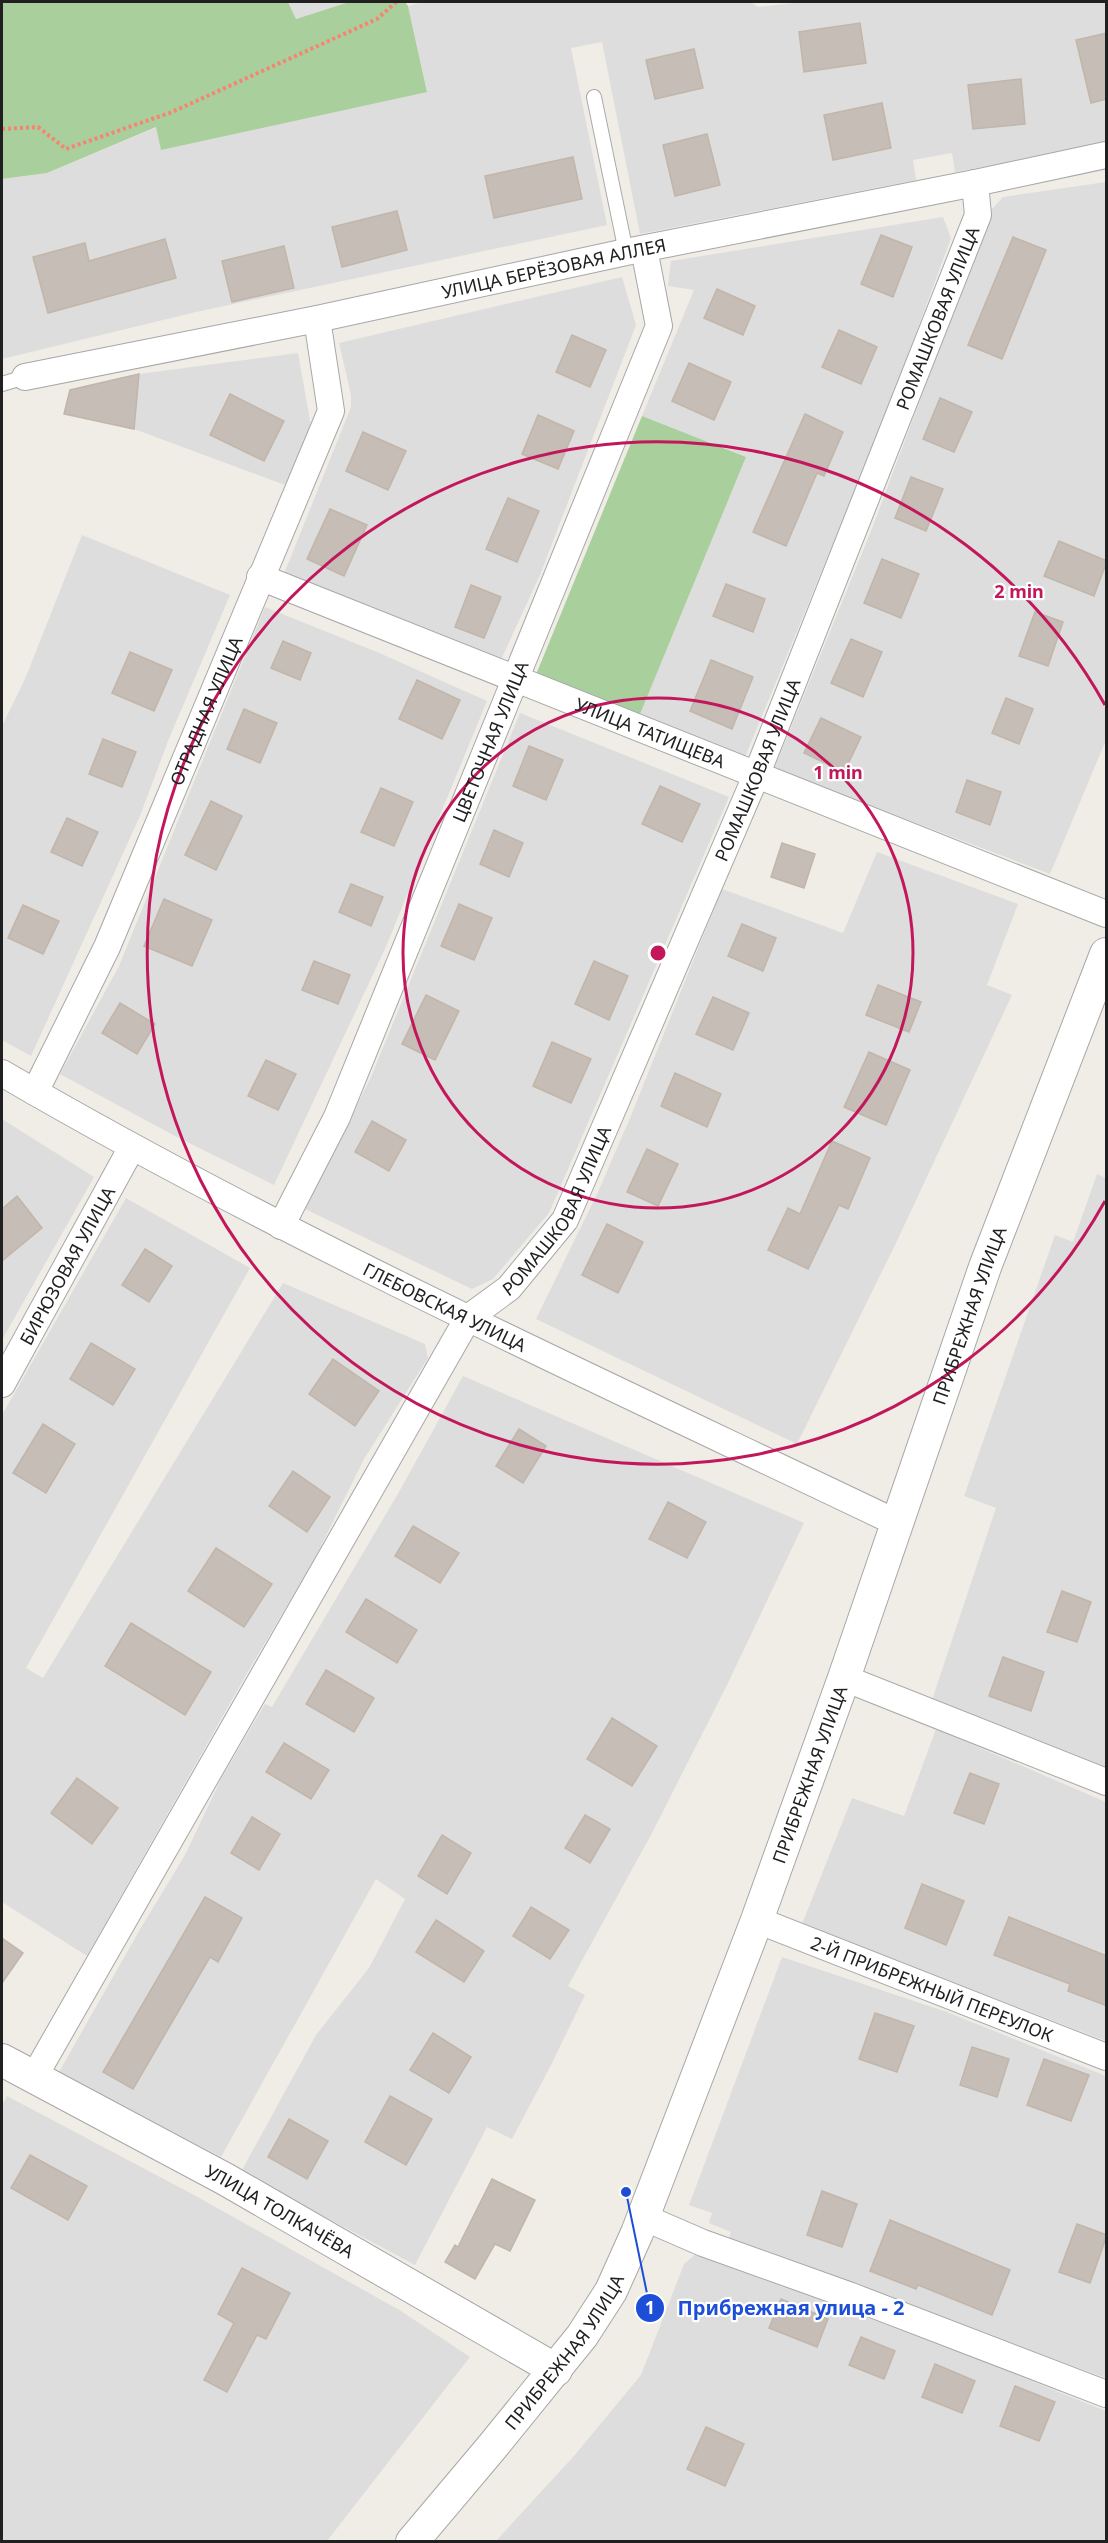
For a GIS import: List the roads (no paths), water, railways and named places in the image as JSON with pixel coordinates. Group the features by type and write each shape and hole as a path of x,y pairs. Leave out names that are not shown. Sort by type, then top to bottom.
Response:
{"street":[{"name":"УЛИЦА БЕРЁЗОВАЯ АЛЛЕЯ","path":"13,380 1107,154"},
{"name":"РОМАШКОВАЯ УЛИЦА","path":"468,1318 508,1288 566,1220 756,776 978,215 975,183"},
{"name":"ЦВЕТОЧНАЯ УЛИЦА","path":"282,1226 337,1117 659,326 635,250"},
{"name":"ОТРАДНАЯ УЛИЦА","path":"35,1092 107,947 331,411 317,319"},
{"name":"УЛИЦА ТАТИЩЕВА","path":"260,578 1107,914"},
{"name":"ПРИБРЕЖНАЯ УЛИЦА","path":"412,2541 582,2336 610,2291 643,2217 757,1920 844,1678 986,1267 1106,955"},
{"name":"ГЛЕБОВСКАЯ УЛИЦА","path":"2,1073 282,1226 468,1318 897,1523"},
{"name":"БИРЮЗОВАЯ УЛИЦА","path":"2,1384 132,1146"},
{"path":"34,2077 468,1318"},
{"path":"844,1678 1107,1782"},
{"name":"2-Й ПРИБРЕЖНЫЙ ПЕРЕУЛОК","path":"757,1920 1107,2057"},
{"name":"УЛИЦА ТОЛКАЧЁВА","path":"2,2060 244,2189 556,2370"},
{"path":"643,2217 703,2243 851,2296 1107,2394"}],"lane":[{"name":"ЦВЕТОЧНАЯ УЛИЦА","path":"594,98 635,250"}],"place":[{"name":"Прибрежная улица - 2","path":"626,2192"}]}
